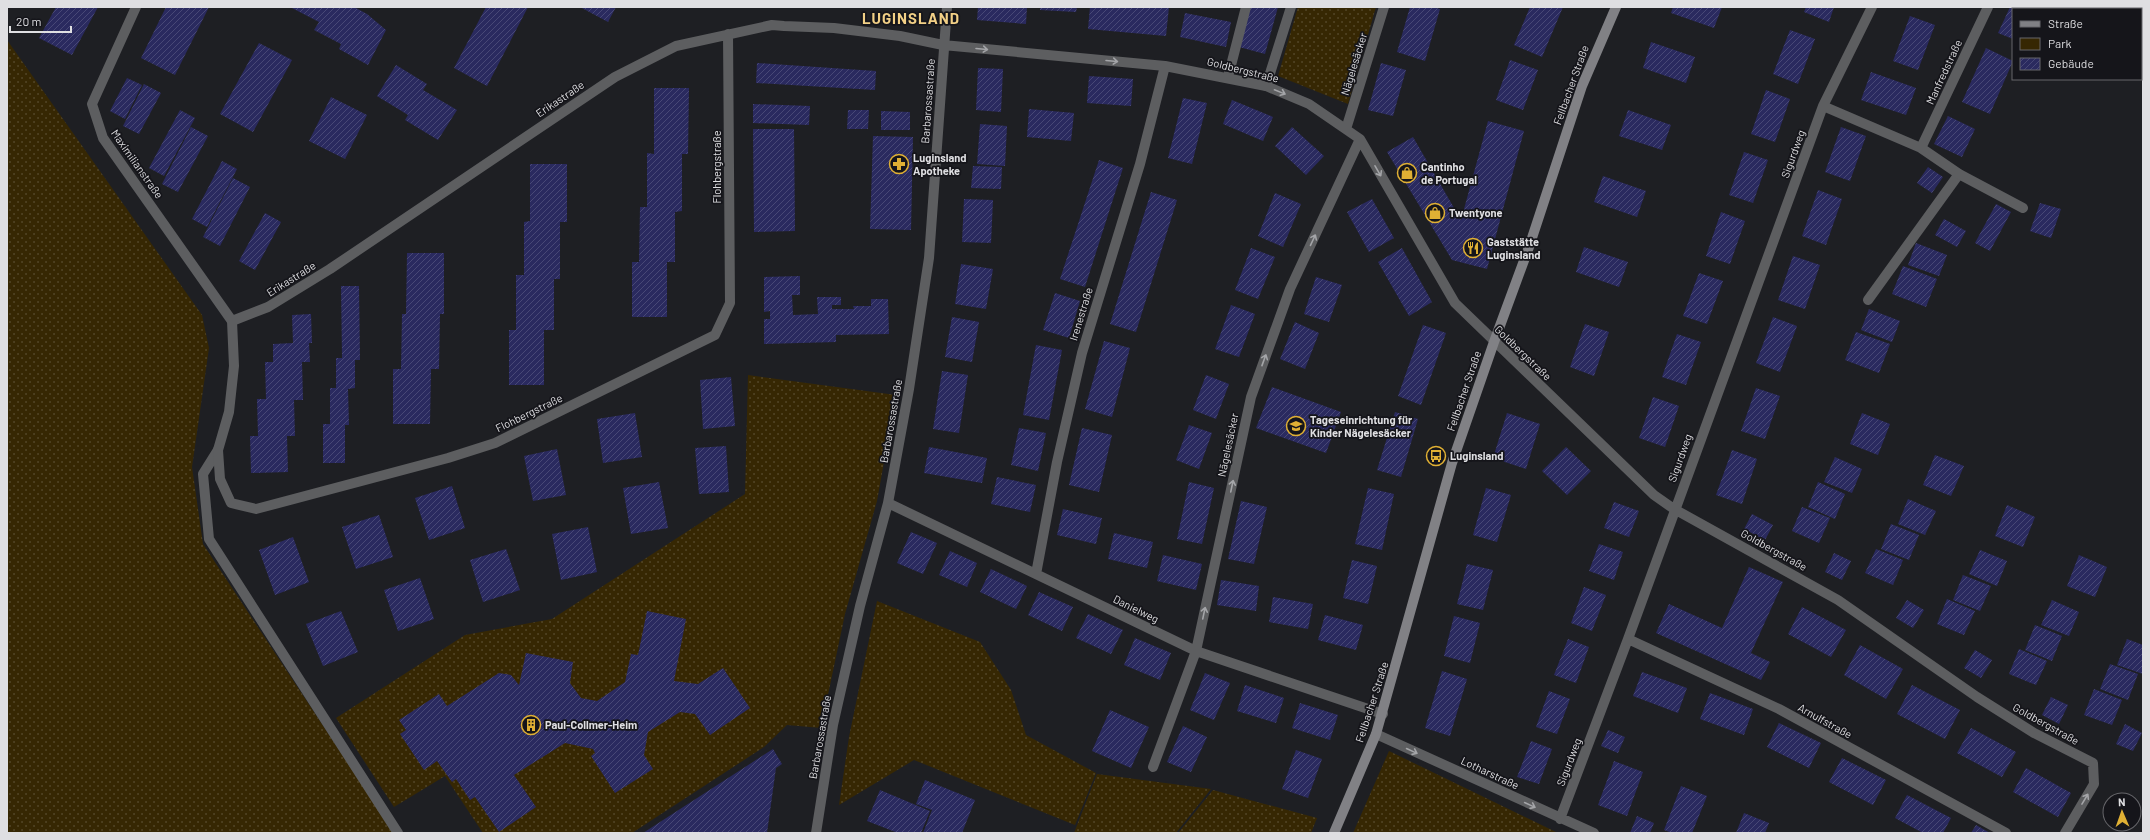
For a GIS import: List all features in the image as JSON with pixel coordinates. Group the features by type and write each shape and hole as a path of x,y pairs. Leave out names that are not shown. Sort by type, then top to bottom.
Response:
{"street":[{"name":"Maximilianstraße","path":"136,7 92,104 100,131 111,149 232,321"},
{"name":"Barbarossastraße","path":"816,833 833,725 860,606 888,503 909,389 929,258 947,7"},
{"path":"1228,77 1246,7"},
{"path":"1266,86 1291,7"},
{"name":"Nägelesäcker","path":"1346,129 1384,7"},
{"name":"Fellbacher Straße","path":"1334,833 1383,714 1452,463 1529,247 1582,86 1616,7"},
{"name":"Sigurdweg","path":"1560,819 1628,639 1674,509 1823,106 1872,7"},
{"name":"Manfredstraße","path":"1921,148 1988,7"},
{"name":"Erikastraße","path":"232,321 268,307 330,269 614,77 676,46 772,25 834,28 900,36 944,45"},
{"name":"Flohbergstraße","path":"232,321 234,366 229,412 218,450 220,479 231,503 256,510 448,458 495,443 714,335 730,303 728,34"},
{"name":"Goldbergstraße","path":"944,45 1165,66 1228,77 1266,86 1309,104 1346,129 1360,139 1455,303 1654,495 1674,509 1838,600 1977,697 2027,729 2093,763 2094,784 2065,833"},
{"name":"Irenestraße","path":"1036,574 1057,462 1082,353 1140,164 1165,66"},
{"path":"1823,106 1921,148 1959,174 2023,208"},
{"name":"Nägelesäcker","path":"1153,766 1196,651 1251,398 1290,288 1360,139"},
{"path":"1868,300 1959,174"},
{"path":"218,450 203,474 209,539 398,833"},
{"name":"Danielweg","path":"888,503 1196,651 1383,714"},
{"name":"Arnulfstraße","path":"1628,639 1779,709 2006,833"},
{"name":"Lotharstraße","path":"1376,734 1560,819 1594,833"}],"green space":[{"path":"1298,7 1376,7 1348,104 1278,76"},
{"path":"7,40 202,315 209,348 192,467 203,544 394,833 7,833"},
{"path":"748,375 896,395 877,501 845,614 821,728 787,725 764,747 632,833 483,833 445,776 394,807 336,718 465,635 552,619 745,494"},
{"path":"877,601 980,642 1011,690 1026,735 1096,773 1075,825 914,760 839,805 849,737"},
{"path":"1389,751 1556,832 1557,833 1353,833"},
{"path":"1097,774 1211,789 1176,833 1074,833"},
{"path":"1213,790 1317,818 1311,833 1178,833"}],"building":[{"path":"56,7 98,7 72,55 39,38"},
{"path":"166,7 209,7 175,75 141,58"},
{"path":"290,7 354,7 367,14 386,30 368,65 339,49 341,44 314,30 319,22"},
{"path":"486,7 528,7 487,86 454,68"},
{"path":"580,7 616,7 608,22"},
{"path":"978,7 1027,7 1026,24 977,20"},
{"path":"1040,7 1077,7 1076,12 1040,10"},
{"path":"1090,7 1169,7 1166,36 1088,29"},
{"path":"1250,7 1278,7 1265,54 1239,47"},
{"path":"1410,7 1433,7 1440,9 1425,61 1397,52"},
{"path":"1530,7 1563,7 1542,57 1514,45"},
{"path":"1673,7 1722,7 1714,28 1671,13"},
{"path":"1806,7 1834,7 1829,22 1804,12"},
{"path":"2010,7 2044,7 2012,8 2012,39 1998,33"},
{"path":"1185,13 1231,22 1226,47 1180,37"},
{"path":"1910,16 1935,25 1918,70 1893,61"},
{"path":"1790,30 1815,39 1798,84 1773,74"},
{"path":"1651,42 1695,57 1686,83 1643,68"},
{"path":"259,43 292,60 253,132 220,114"},
{"path":"1986,48 2012,61 1990,114 1962,102"},
{"path":"1510,60 1538,70 1523,110 1496,100"},
{"path":"757,63 876,71 875,90 756,83"},
{"path":"1381,63 1406,70 1393,116 1368,110"},
{"path":"396,65 427,84 423,90 457,110 438,140 405,120 408,115 377,96"},
{"path":"978,68 1003,69 1001,112 976,110"},
{"path":"1871,72 1916,88 1906,115 1861,100"},
{"path":"1089,76 1133,79 1131,106 1087,103"},
{"path":"127,78 142,85 125,119 110,111"},
{"path":"144,84 161,93 139,134 123,126"},
{"path":"654,88 689,88 688,154 682,154 682,211 675,212 675,262 667,262 667,317 632,317 632,262 639,262 640,207 647,207 647,153 654,154"},
{"path":"1766,90 1790,99 1775,142 1751,134"},
{"path":"331,97 367,115 345,159 309,141"},
{"path":"1183,98 1207,103 1192,164 1168,158"},
{"path":"1232,100 1273,117 1263,141 1223,124"},
{"path":"753,104 810,106 809,125 753,123"},
{"path":"1029,109 1074,113 1071,141 1027,137"},
{"path":"180,110 195,118 164,176 149,168"},
{"path":"848,110 869,110 868,129 847,129"},
{"path":"1628,110 1671,125 1662,150 1619,136"},
{"path":"881,111 910,112 910,130 881,130"},
{"path":"1948,116 1975,129 1962,157 1934,144"},
{"path":"1488,121 1524,131 1487,269 1452,260 1387,152 1413,137 1461,220"},
{"path":"980,124 1007,126 1005,166 977,164"},
{"path":"191,127 208,136 178,192 162,184"},
{"path":"1292,127 1324,156 1306,175 1275,146"},
{"path":"1841,127 1866,136 1850,181 1825,172"},
{"path":"753,129 794,129 795,231 754,232"},
{"path":"873,136 913,137 911,230 870,229"},
{"path":"1744,152 1768,160 1753,203 1729,195"},
{"path":"1099,160 1123,168 1085,287 1060,279"},
{"path":"222,161 237,169 207,227 192,219"},
{"path":"530,164 567,164 567,222 560,222 560,279 554,279 554,330 544,330 544,385 509,385 509,330 516,330 516,275 524,275 524,222 530,221"},
{"path":"973,166 1002,167 1001,189 971,188"},
{"path":"1928,167 1943,177 1932,193 1917,183"},
{"path":"1603,176 1646,191 1637,217 1594,202"},
{"path":"233,178 250,187 220,246 203,237"},
{"path":"1818,190 1842,199 1826,245 1802,236"},
{"path":"1151,192 1177,200 1136,332 1110,324"},
{"path":"1275,193 1301,204 1283,247 1258,236"},
{"path":"964,199 993,200 991,243 962,242"},
{"path":"1372,199 1394,238 1369,252 1347,212"},
{"path":"2040,203 2061,209 2051,238 2030,231"},
{"path":"1996,204 2011,212 1990,251 1975,243"},
{"path":"1721,212 1745,221 1730,264 1706,256"},
{"path":"265,213 281,222 255,270 239,261"},
{"path":"1944,219 1966,231 1957,247 1935,235"},
{"path":"1916,243 1947,255 1939,276 1908,265"},
{"path":"1584,247 1628,262 1619,287 1576,272"},
{"path":"1251,248 1275,257 1258,299 1235,290"},
{"path":"1402,248 1432,302 1409,316 1378,262"},
{"path":"407,253 444,253 444,314 440,314 439,369 431,369 430,424 393,424 393,369 401,369 402,314 406,314"},
{"path":"1793,256 1820,265 1805,309 1778,300"},
{"path":"961,264 993,269 986,309 955,304"},
{"path":"1903,266 1937,279 1926,307 1892,294"},
{"path":"1699,273 1723,281 1707,324 1683,316"},
{"path":"800,276 800,295 792,295 793,315 818,314 817,297 841,297 841,305 832,305 832,309 854,309 853,306 871,306 871,299 888,299 889,334 836,335 836,342 764,344 764,319 770,319 770,311 764,312 764,277"},
{"path":"1316,277 1342,285 1329,322 1304,314"},
{"path":"341,286 359,286 360,360 355,360 355,388 348,389 349,425 345,425 345,463 323,463 323,424 330,424 330,388 336,388 336,358 342,358"},
{"path":"1055,293 1080,301 1069,338 1043,330"},
{"path":"1231,305 1255,314 1239,357 1215,349"},
{"path":"1869,309 1900,321 1892,342 1861,330"},
{"path":"311,314 312,343 309,343 310,362 302,362 303,400 294,400 295,436 287,436 288,472 251,473 250,436 258,436 257,399 266,399 265,362 273,362 273,344 293,343 292,315"},
{"path":"952,317 979,322 972,362 945,357"},
{"path":"1773,317 1797,326 1780,372 1756,363"},
{"path":"1295,322 1319,333 1305,369 1280,359"},
{"path":"1585,324 1609,332 1594,376 1570,367"},
{"path":"1423,325 1446,333 1421,405 1398,396"},
{"path":"1856,332 1890,344 1879,373 1845,360"},
{"path":"1677,334 1701,342 1686,385 1662,377"},
{"path":"1104,341 1130,348 1112,417 1085,409"},
{"path":"1036,345 1062,350 1049,420 1023,415"},
{"path":"942,371 968,375 959,433 933,429"},
{"path":"1206,375 1229,384 1216,419 1193,410"},
{"path":"731,377 735,426 703,429 700,380"},
{"path":"1272,387 1341,412 1326,453 1256,428"},
{"path":"1756,388 1780,396 1765,439 1741,431"},
{"path":"1653,397 1679,406 1665,447 1639,438"},
{"path":"1395,412 1418,419 1401,477 1377,470"},
{"path":"635,413 642,457 603,463 597,419"},
{"path":"1507,413 1540,424 1526,469 1493,458"},
{"path":"1862,413 1890,424 1878,455 1850,444"},
{"path":"1189,425 1212,433 1199,469 1176,460"},
{"path":"1019,428 1046,433 1038,471 1011,465"},
{"path":"1082,428 1112,435 1099,492 1069,485"},
{"path":"726,446 729,492 699,494 695,448"},
{"path":"929,447 987,458 982,483 924,473"},
{"path":"1566,447 1591,471 1567,495 1542,471"},
{"path":"557,449 566,495 533,501 524,456"},
{"path":"1732,450 1757,459 1742,504 1716,495"},
{"path":"1935,455 1964,466 1951,496 1923,485"},
{"path":"1835,457 1862,469 1852,493 1824,482"},
{"path":"997,477 1036,485 1030,512 991,504"},
{"path":"659,482 668,528 631,534 623,488"},
{"path":"1189,482 1214,488 1202,544 1177,539"},
{"path":"1818,482 1845,494 1835,519 1808,507"},
{"path":"452,486 465,528 429,540 415,498"},
{"path":"1368,488 1394,494 1382,550 1355,544"},
{"path":"1486,488 1511,495 1497,542 1473,535"},
{"path":"1908,499 1936,511 1925,535 1898,524"},
{"path":"1241,501 1267,507 1254,564 1228,559"},
{"path":"1614,502 1639,511 1629,537 1604,528"},
{"path":"2007,505 2035,517 2023,547 1995,536"},
{"path":"1802,507 1830,518 1819,543 1792,531"},
{"path":"1063,509 1102,518 1096,544 1057,535"},
{"path":"1752,514 1773,525 1765,540 1744,529"},
{"path":"379,515 393,557 356,569 342,527"},
{"path":"1891,524 1919,535 1909,560 1881,549"},
{"path":"588,527 597,572 561,580 552,534"},
{"path":"911,532 937,543 923,574 897,563"},
{"path":"1114,533 1153,542 1147,568 1108,559"},
{"path":"293,537 309,582 275,595 259,550"},
{"path":"1599,544 1623,552 1614,580 1589,571"},
{"path":"506,549 520,590 483,602 470,560"},
{"path":"1876,549 1903,560 1893,585 1865,573"},
{"path":"1980,550 2007,561 1997,586 1969,574"},
{"path":"950,551 977,563 967,587 939,575"},
{"path":"1834,553 1851,561 1842,580 1825,572"},
{"path":"1163,555 1202,564 1196,590 1157,581"},
{"path":"2079,555 2107,567 2095,597 2067,586"},
{"path":"1352,560 1377,566 1368,604 1343,598"},
{"path":"1467,564 1493,570 1483,610 1457,604"},
{"path":"1749,567 1783,582 1751,653 1770,662 1761,680 1656,633 1669,604 1722,628"},
{"path":"991,569 1027,586 1016,609 980,592"},
{"path":"1963,575 1991,586 1980,611 1953,600"},
{"path":"420,578 434,619 398,631 384,590"},
{"path":"1221,580 1259,586 1256,611 1217,605"},
{"path":"1584,587 1606,595 1592,631 1571,623"},
{"path":"1039,592 1073,607 1062,631 1028,615"},
{"path":"1273,597 1313,604 1308,629 1269,622"},
{"path":"1947,599 1975,611 1964,635 1937,624"},
{"path":"1907,600 1924,610 1913,628 1896,618"},
{"path":"2052,600 2079,612 2069,636 2041,625"},
{"path":"1802,607 1846,630 1831,657 1788,634"},
{"path":"341,611 358,652 323,666 306,624"},
{"name":"Paul-Collmer-Heim","path":"647,611 686,619 674,681 698,684 723,668 750,708 710,735 695,714 680,712 648,732 644,755 653,769 615,793 591,756 595,753 593,749 565,743 514,775 536,807 499,832 475,797 470,800 456,779 452,782 437,761 424,770 400,734 406,730 399,720 439,694 447,706 499,673 511,675 519,685 526,653 573,662 570,683 581,698 597,701 625,682 631,654 638,655"},
{"path":"1088,614 1123,630 1111,654 1076,638"},
{"path":"1325,615 1363,625 1356,650 1318,640"},
{"path":"1454,616 1480,623 1470,663 1444,656"},
{"path":"2035,625 2062,636 2052,661 2025,650"},
{"path":"1135,638 1171,653 1160,680 1124,665"},
{"path":"1568,639 1589,647 1576,683 1554,675"},
{"path":"2127,639 2143,645 2143,674 2117,665"},
{"path":"1860,645 1903,669 1886,699 1844,675"},
{"path":"2019,649 2047,661 2036,685 2009,674"},
{"path":"1975,650 1992,660 1981,678 1964,668"},
{"path":"2110,664 2138,674 2128,700 2100,689"},
{"path":"1442,671 1467,679 1450,736 1425,728"},
{"path":"1642,672 1687,688 1678,713 1633,696"},
{"path":"1205,673 1230,683 1214,720 1190,710"},
{"path":"1245,685 1284,698 1276,723 1237,711"},
{"path":"1912,685 1960,710 1945,739 1897,714"},
{"path":"2094,689 2122,700 2112,725 2084,715"},
{"path":"1549,691 1570,699 1557,734 1536,727"},
{"path":"1710,693 1753,709 1744,735 1700,719"},
{"path":"2051,697 2068,705 2059,724 2042,715"},
{"path":"1300,703 1338,715 1330,740 1292,728"},
{"path":"1110,710 1149,727 1131,768 1092,751"},
{"path":"1779,723 1821,743 1809,768 1767,747"},
{"path":"2125,724 2142,733 2133,751 2116,744"},
{"path":"1183,726 1207,737 1191,772 1167,762"},
{"path":"1971,728 2016,752 2002,777 1957,753"},
{"path":"1608,730 1625,737 1618,753 1601,746"},
{"path":"1531,741 1552,749 1539,784 1517,777"},
{"path":"773,749 782,764 776,768 767,833 643,833"},
{"path":"1296,750 1322,759 1308,798 1282,789"},
{"path":"1842,758 1886,780 1873,805 1829,782"},
{"path":"1614,761 1643,772 1627,816 1598,805"},
{"path":"2026,768 2071,793 2058,817 2013,792"},
{"path":"925,780 975,800 962,833 923,833 932,810 916,804"},
{"path":"1681,786 1707,796 1692,833 1672,833 1664,830"},
{"path":"880,790 930,811 921,833 898,833 867,821"},
{"path":"1907,795 1951,818 1943,833 1923,833 1895,818"},
{"path":"1744,813 1769,823 1765,833 1736,833"},
{"path":"1637,816 1654,823 1650,833 1630,833"},
{"path":"1976,825 1990,833 1971,833"}],"place":[{"name":"Luginsland Apotheke","path":"899,164"},
{"name":"Cantinho de Portugal","path":"1407,173"},
{"name":"Twentyone","path":"1435,213"},
{"name":"Gaststätte Luginsland","path":"1473,248"},
{"name":"Tageseinrichtung für Kinder Nägelesäcker","path":"1296,426"},
{"name":"Luginsland","path":"1436,456"},
{"name":"Paul-Collmer-Heim","path":"531,725"}],"district":[{"name":"LUGINSLAND","path":"911,19"}]}
